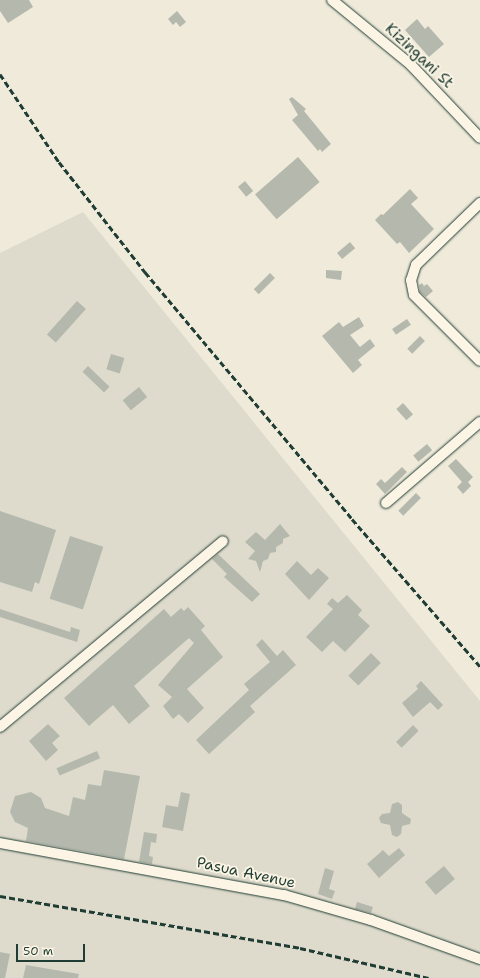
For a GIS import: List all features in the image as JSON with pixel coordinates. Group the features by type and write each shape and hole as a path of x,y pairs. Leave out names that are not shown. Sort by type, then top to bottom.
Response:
{"street":[{"name":"Kizingani St","path":"332,0 411,65 480,138"},
{"path":"480,203 416,265 411,280 414,295 480,361"},
{"path":"386,503 480,422"},
{"path":"0,727 224,541"},
{"name":"Pasua Avenue","path":"0,843 284,895 371,920 480,959"}],"shaded area":[{"path":"83,212 480,701 480,978 0,978 0,253"}],"building":[{"path":"0,0 29,0 33,7 8,23 0,11"},
{"path":"177,11 186,22 180,27 176,22 173,25 168,19"},
{"path":"417,19 425,29 428,26 444,44 429,57 405,30"},
{"path":"292,97 306,109 304,111 331,144 322,152 320,149 318,151 292,120 298,115 289,99"},
{"path":"298,157 320,182 277,219 255,194"},
{"path":"245,181 253,191 246,197 238,187"},
{"path":"410,189 418,198 411,204 434,229 409,253 400,242 397,244 375,220 381,214 383,215"},
{"path":"350,242 355,248 342,259 337,253"},
{"path":"326,270 342,271 341,280 326,278"},
{"path":"270,273 275,278 259,294 254,289"},
{"path":"422,283 424,286 427,284 433,291 426,297 420,292 419,285"},
{"path":"77,301 86,309 56,342 47,334"},
{"path":"359,317 364,326 350,335 360,347 370,339 375,346 358,360 362,365 353,373 322,336 339,322 343,327"},
{"path":"407,319 411,325 396,335 392,329"},
{"path":"420,336 425,341 412,354 407,349"},
{"path":"111,354 124,358 120,373 106,369"},
{"path":"88,366 110,387 104,393 82,372"},
{"path":"139,387 147,397 131,410 123,400"},
{"path":"403,403 413,414 406,420 396,409"},
{"path":"427,444 432,450 418,462 413,456"},
{"path":"456,459 473,477 468,482 471,486 463,494 457,487 462,482 448,466"},
{"path":"402,467 407,472 385,494 376,484 381,479 385,483"},
{"path":"416,493 421,498 403,516 398,511"},
{"path":"0,511 56,530 39,584 35,582 32,592 0,582"},
{"path":"280,524 290,536 283,539 283,543 276,547 276,552 270,553 268,559 263,561 260,572 256,561 248,559 255,551 245,542 256,532 265,540"},
{"path":"70,536 103,547 83,610 50,599"},
{"path":"218,554 260,594 252,602 224,577 227,574 212,559"},
{"path":"297,561 311,575 318,568 329,578 309,600 285,574"},
{"path":"347,595 362,610 358,615 370,626 345,652 333,641 322,652 306,637 333,609 327,604 332,598 338,603"},
{"path":"188,607 205,626 201,630 223,657 187,689 204,708 188,723 179,714 173,719 163,706 172,697 158,685 194,643 189,638 134,686 150,706 129,724 113,705 89,726 64,698 164,609 171,617 181,608 184,611"},
{"path":"0,609 70,632 71,627 80,630 77,642 0,617"},
{"path":"262,639 277,656 283,650 296,665 250,706 255,712 209,754 196,740 249,690 244,684 270,662 256,645"},
{"path":"371,653 381,663 358,686 348,676"},
{"path":"421,681 443,705 438,710 430,702 413,717 402,703 418,689 416,686"},
{"path":"48,724 60,736 52,743 58,750 46,761 29,741"},
{"path":"413,725 419,731 402,748 396,742"},
{"path":"97,751 100,758 60,776 56,768"},
{"path":"104,770 140,776 124,859 26,841 28,828 15,822 10,812 15,796 31,792 41,798 45,808 69,816 73,797 85,800 88,784 101,786"},
{"path":"181,792 190,794 183,831 162,827 166,805 178,807"},
{"path":"398,802 402,805 402,813 411,819 410,824 402,826 401,834 397,837 392,835 390,825 381,823 379,818 382,814 390,813 392,804"},
{"path":"144,832 157,834 156,843 151,842 149,856 153,857 152,864 139,862"},
{"path":"399,848 405,855 379,878 367,864 383,850 389,856"},
{"path":"444,866 455,879 436,895 425,882"},
{"path":"325,868 334,871 329,889 335,891 332,899 318,894"},
{"path":"357,902 373,907 371,913 355,909"},
{"path":"0,952 10,954 5,978 0,978"},
{"path":"26,965 79,974 78,978 23,978"}],"railway":[{"path":"0,74 59,162 145,272 352,519 480,666"},
{"path":"0,896 300,948 429,978"}]}
